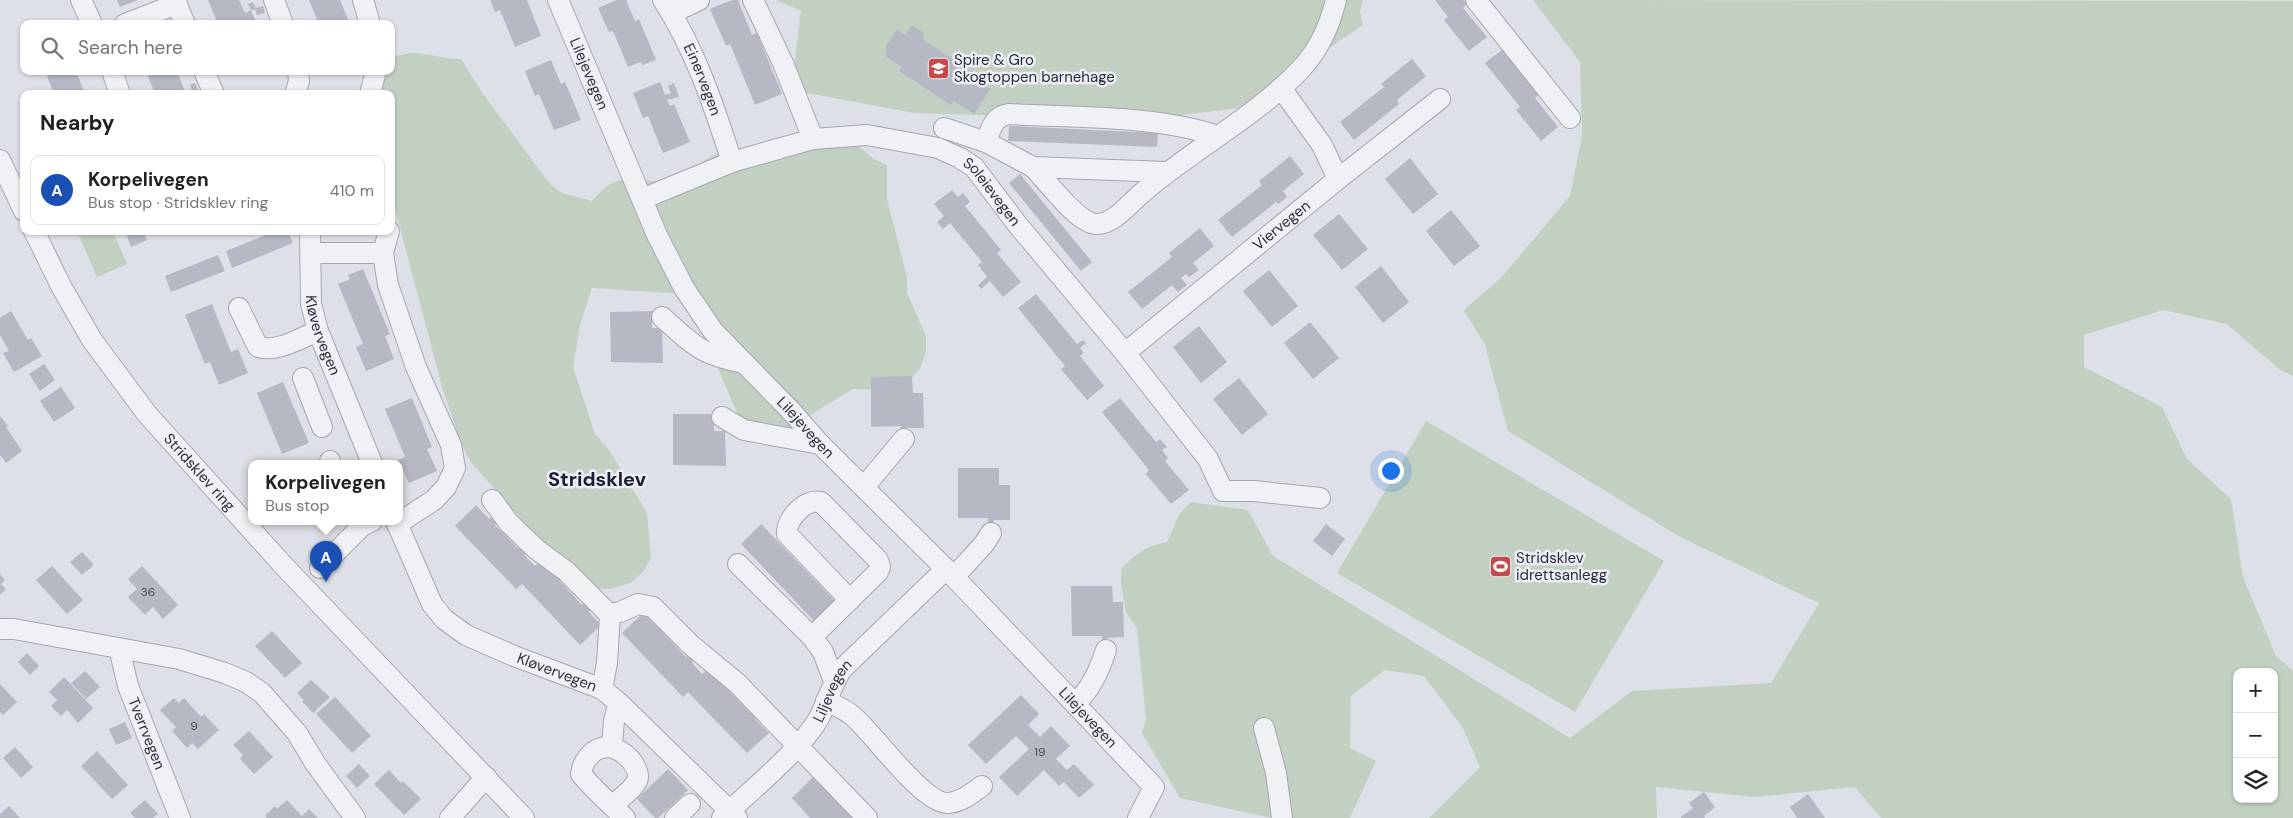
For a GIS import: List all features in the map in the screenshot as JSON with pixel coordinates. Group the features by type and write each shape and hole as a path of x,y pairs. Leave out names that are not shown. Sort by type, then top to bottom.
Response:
{"street":[{"path":"81,0 90,20"},
{"path":"274,0 282,20"},
{"path":"363,0 369,20"},
{"name":"Lilejevegen","path":"558,0 657,235 684,288 713,331 792,412 820,444 950,573 1154,787 1138,818"},
{"path":"667,7 699,0"},
{"path":"753,0 783,63 812,139"},
{"path":"944,128 986,142 1033,167 1081,219 1098,224 1112,219 1167,172 1254,111 1281,88 1301,69 1316,49 1332,18 1336,0"},
{"path":"1476,0 1570,118"},
{"path":"134,20 176,2 183,20"},
{"name":"Einervegen","path":"667,7 694,58 716,112 732,162"},
{"path":"113,75 119,90"},
{"path":"206,75 212,90"},
{"path":"296,90 298,75"},
{"path":"371,90 375,75"},
{"path":"1281,88 1322,145 1338,179"},
{"name":"Viervegen","path":"1125,353 1338,179 1440,99"},
{"path":"986,142 995,120 1001,115 1009,114 1159,123 1193,128 1218,136"},
{"name":"Soleievegen","path":"642,199 732,162 812,139 867,135 938,148 960,158 974,168 1017,224 1125,353 1208,459 1223,491 1254,491 1320,498"},
{"path":"0,160 20,202"},
{"path":"1033,167 1167,172"},
{"name":"Stridsklev ring","path":"36,235 62,288 92,340 147,414 283,565 524,818"},
{"name":"Kløvervegen","path":"310,235 311,304 318,331 371,460"},
{"path":"388,235 383,253 388,285 416,367 451,445 455,468 446,487 434,500 403,518"},
{"path":"312,253 383,253"},
{"path":"239,308 258,347 273,349 318,331"},
{"path":"662,317 696,348 718,358 744,363"},
{"path":"303,378 322,428"},
{"path":"311,398 340,387"},
{"path":"722,417 744,430 820,444"},
{"path":"864,487 904,438"},
{"path":"492,500 509,523 536,549 566,571 598,605 610,614"},
{"path":"812,637 850,600 878,572 880,567 878,560 821,502 807,503 789,522 787,534 850,600"},
{"path":"320,568 363,525"},
{"name":"Kløvervegen","path":"397,525 432,604 444,619 466,635 514,656 602,689 619,703 730,816"},
{"name":"Liljevegen","path":"730,816 798,746 818,718 834,680 842,669 984,544 990,532"},
{"path":"738,564 812,637 823,652 834,680"},
{"path":"610,614 638,604 653,607 691,645 738,683 867,818"},
{"path":"602,689 607,663 610,614"},
{"path":"0,629 119,648 206,666 246,682 262,693 296,733 355,818"},
{"name":"Tverrvegen","path":"119,648 128,686 180,818"},
{"path":"1075,704 1084,696 1093,682 1106,650"},
{"path":"826,701 852,715 916,785 934,798 947,803 965,798 982,786"},
{"path":"612,746 614,720 619,703"},
{"path":"1264,728 1276,773 1282,818"},
{"path":"612,746 636,766 638,773 637,781 619,812 581,774 585,760 598,748 612,746"},
{"path":"450,818 486,778"},
{"path":"675,818 690,804"}],"green space":[{"path":"776,0 1363,0 1360,11 1363,25 1239,108 1140,120 914,113 791,90 801,11"},
{"path":"1533,0 2293,1 2293,376 2279,369 2227,324 2163,310 2084,335 2084,367 2162,407 2187,459 2231,499 2243,577 2276,656 2293,671 2293,818 1881,818 1855,787 1755,797 1656,787 1657,818 1429,818 1480,767 1463,728 1424,676 1385,670 1351,696 1350,748 1376,761 1350,818 1271,818 1180,798 1142,733 1146,719 1137,628 1126,612 1121,584 1121,569 1142,551 1167,542 1179,515 1190,502 1248,510 1273,556 1570,738 1632,691 1771,683 1819,603 1680,537 1508,431 1485,345 1464,310 1502,277 1570,196 1582,136 1580,62"},
{"path":"411,53 461,59 483,94 550,184 562,193 592,201 606,187 618,181 686,181 701,163 722,152 848,138 874,159 887,165 887,199 907,277 907,293 926,336 926,352 920,368 910,380 875,390 853,389 805,418 794,431 748,438 686,294 592,288 580,325 573,367 595,434 609,450 647,513 651,558 643,572 630,583 610,589 596,588 569,573 470,461 462,446 442,387 395,208 395,90 383,90 384,75 395,75 395,56"},
{"path":"79,235 115,235 127,264 97,277"},
{"name":"Stridsklev idrettsanlegg","path":"1426,421 1664,561 1575,712 1337,573"}],"building":[{"path":"117,0 138,0 120,7"},
{"path":"208,0 239,0 245,13 251,10 248,4 253,2 256,8 263,6 265,13 257,15 255,9 251,11 255,20 216,20"},
{"path":"309,0 340,0 348,20 317,20"},
{"path":"490,0 527,0 541,36 515,47 500,10 495,12"},
{"path":"617,0 626,0 635,21 639,19 656,60 642,65 641,62 628,67 613,31 609,32 598,8"},
{"path":"732,0 738,0 752,35 757,33 782,94 755,105 730,44 726,46 710,9"},
{"path":"1435,0 1464,0 1467,4 1463,8 1487,37 1469,51 1444,20 1448,17"},
{"path":"912,25 925,34 922,39 973,72 970,77 990,89 974,114 954,101 951,105 899,71 902,67 886,57 886,46 897,29 905,35"},
{"path":"1503,49 1539,95 1535,98 1558,127 1541,141 1516,110 1520,107 1485,63"},
{"path":"1412,59 1426,76 1397,100 1399,104 1354,140 1340,122 1384,87 1381,84"},
{"path":"551,60 561,84 565,82 581,120 554,130 539,94 535,96 525,71"},
{"path":"47,75 78,75 83,90 52,90"},
{"path":"148,75 179,75 184,90 153,90"},
{"path":"660,82 665,95 671,93 668,86 674,83 679,97 667,100 670,106 674,104 690,142 663,153 648,116 643,118 633,93"},
{"path":"195,83 198,90 192,90 190,85"},
{"path":"1009,126 1158,133 1157,147 1008,141"},
{"path":"1290,156 1304,174 1283,191 1287,197 1278,204 1276,202 1232,237 1218,220 1262,185 1259,181"},
{"path":"1410,158 1438,194 1413,214 1385,179"},
{"path":"1020,174 1092,262 1081,271 1009,183"},
{"path":"952,190 958,197 963,193 970,202 965,206 1001,250 997,253 1021,282 1003,297 990,281 981,289 978,285 987,277 978,265 982,262 950,223 943,229 937,222 944,216 934,204"},
{"path":"1451,210 1480,246 1454,266 1426,231"},
{"path":"1339,214 1368,249 1342,270 1313,235"},
{"path":"1200,228 1214,246 1193,263 1199,270 1189,277 1186,274 1181,278 1187,285 1178,292 1172,285 1142,309 1128,292 1172,257 1169,253"},
{"path":"126,235 145,235 147,240 131,247"},
{"path":"266,235 290,235 293,243 232,268 226,251"},
{"path":"218,255 225,271 171,292 165,276"},
{"path":"1381,266 1409,302 1383,323 1355,287"},
{"path":"363,269 390,334 385,336 394,359 366,371 356,347 363,344 338,284 350,279 348,275"},
{"path":"1269,270 1298,306 1272,327 1243,291"},
{"path":"1036,294 1077,344 1083,340 1086,343 1080,348 1084,353 1080,356 1104,386 1087,400 1061,369 1065,366 1018,308"},
{"path":"212,304 231,352 238,349 248,373 219,385 210,362 205,364 185,315"},
{"path":"11,311 28,340 31,338 42,356 14,372 3,353 9,351 0,335 0,318"},
{"path":"652,311 652,328 662,328 663,363 611,362 610,312"},
{"path":"1310,322 1339,358 1313,379 1284,343"},
{"path":"1199,326 1227,362 1201,383 1173,347"},
{"path":"44,364 55,380 40,391 29,374"},
{"path":"912,376 913,393 923,393 924,428 907,428 907,433 901,433 901,426 871,427 871,377"},
{"path":"1239,378 1268,414 1242,435 1213,399"},
{"path":"283,382 309,443 282,454 257,393"},
{"path":"61,387 75,408 54,422 40,401"},
{"path":"412,398 432,447 427,449 437,471 409,483 403,470 403,460 398,460 405,457 385,409"},
{"path":"1120,398 1156,442 1160,439 1167,447 1162,450 1168,458 1165,461 1189,490 1171,504 1146,474 1149,470 1102,412"},
{"path":"673,414 714,414 714,431 725,431 726,466 673,465"},
{"path":"0,416 22,451 6,463 0,455"},
{"path":"958,468 999,468 999,485 1010,485 1010,520 994,520 994,524 988,524 988,518 958,518"},
{"path":"476,505 489,519 493,516 498,522 495,525 519,549 522,546 528,552 524,555 535,566 541,561 553,575 556,572 562,578 559,580 582,605 585,602 591,609 588,611 601,625 580,645 522,584 516,589 455,526"},
{"path":"761,524 836,602 815,622 741,544"},
{"path":"1326,524 1345,539 1332,556 1313,541"},
{"path":"82,552 94,565 82,575 70,562"},
{"path":"52,566 83,600 67,614 36,580"},
{"path":"142,566 178,605 163,619 153,607 145,615 128,597 137,589 128,579"},
{"path":"0,574 5,580 1,584 6,589 0,595"},
{"path":"1071,586 1112,586 1113,602 1123,602 1124,637 1107,638 1107,642 1102,642 1102,636 1072,636"},
{"path":"643,613 657,627 660,624 666,630 663,633 686,657 689,654 694,660 692,663 702,674 708,669 729,685 726,688 750,713 753,710 759,716 755,719 769,733 747,753 688,692 683,697 622,633"},
{"path":"272,631 302,663 285,678 255,646"},
{"path":"27,653 39,666 30,675 18,662"},
{"path":"85,671 100,687 86,699 71,683"},
{"path":"64,677 93,708 78,723 67,710 61,716 51,706 57,700 49,692"},
{"path":"311,680 330,697 313,713 297,693"},
{"path":"0,684 17,702 3,715 0,712"},
{"path":"1021,695 1039,714 1028,725 1040,737 1051,726 1070,746 1056,759 1067,770 1074,764 1094,785 1079,798 1064,782 1059,786 1044,770 1017,796 999,777 1029,749 1016,736 986,764 968,745"},
{"path":"335,697 371,736 352,753 316,714"},
{"path":"174,698 179,703 184,698 201,717 204,714 219,730 198,749 192,743 187,748 172,731 176,727 160,710"},
{"path":"125,722 132,738 116,745 109,729"},
{"path":"249,731 273,757 254,774 240,759 243,755 233,745"},
{"path":"15,747 33,767 21,778 3,758"},
{"path":"97,751 128,785 112,799 81,766"},
{"path":"359,764 370,776 357,788 346,776"},
{"path":"668,769 688,790 658,818 655,818 637,799"},
{"path":"389,770 401,783 403,781 421,799 404,815 374,784"},
{"path":"813,777 827,792 830,789 835,794 832,797 852,818 810,818 792,798"},
{"path":"1704,792 1715,807 1704,816 1705,818 1680,818 1693,808 1689,803"},
{"path":"1808,794 1825,818 1797,818 1790,807"},
{"path":"145,800 158,814 153,818 135,818 130,813"},
{"path":"287,800 302,816 309,809 318,818 267,818 265,816 275,806 277,809"},
{"path":"9,806 20,818 0,818 0,814"}],"place":[{"name":"Spire & Gro Skogtoppen barnehage","path":"938,69"},
{"name":"Stridsklev idrettsanlegg","path":"1500,567"},
{"name":"Korpelivegen","path":"326,582"}],"district":[{"name":"Stridsklev","path":"597,479"}]}
